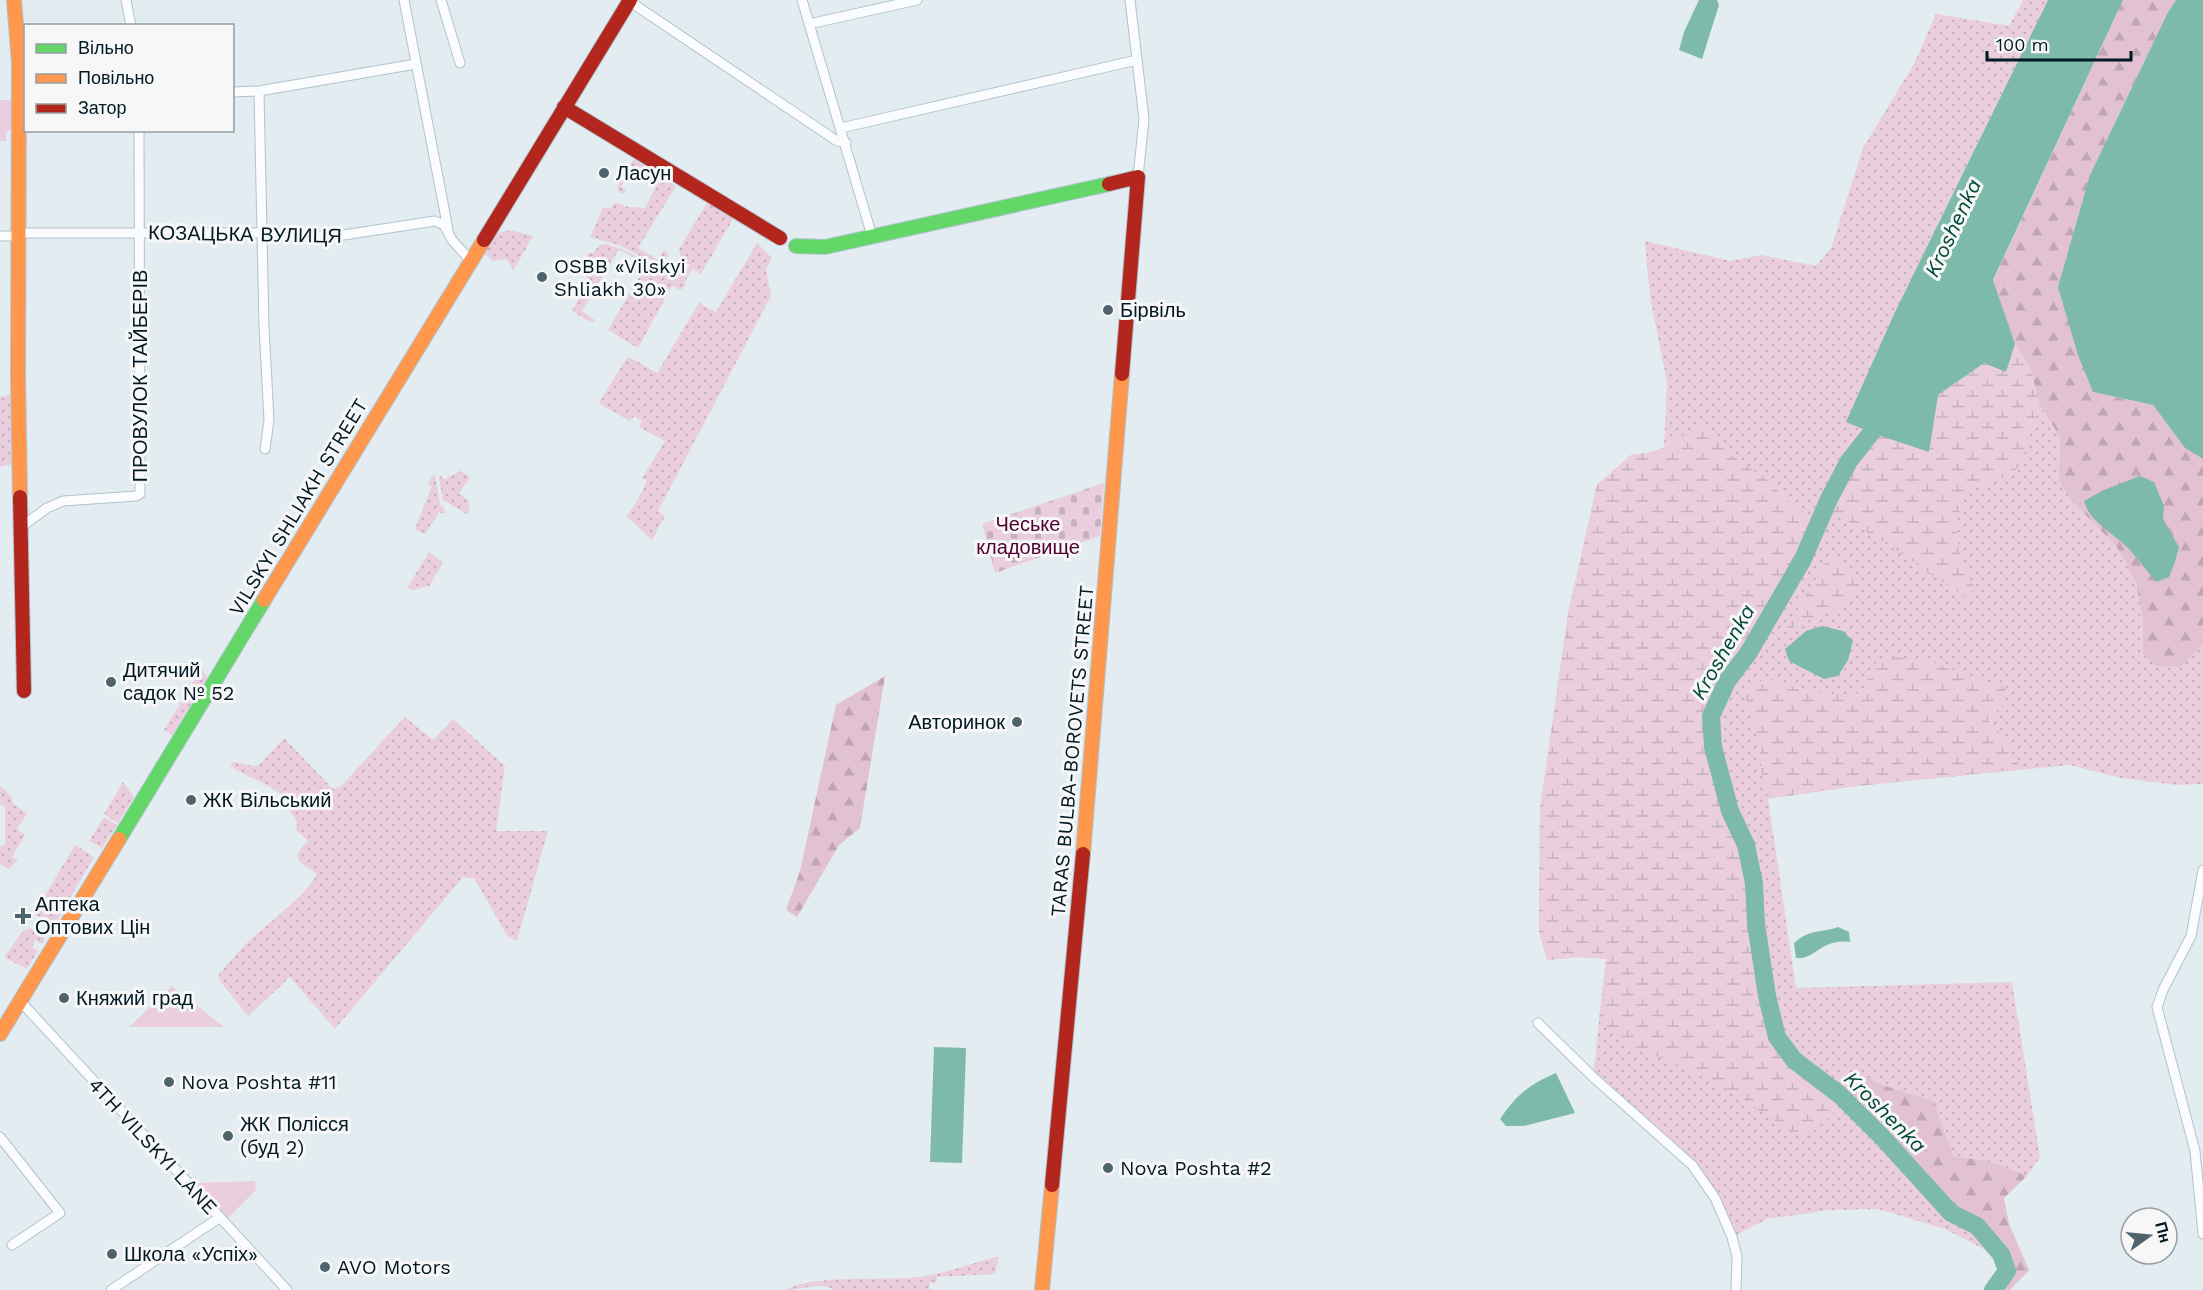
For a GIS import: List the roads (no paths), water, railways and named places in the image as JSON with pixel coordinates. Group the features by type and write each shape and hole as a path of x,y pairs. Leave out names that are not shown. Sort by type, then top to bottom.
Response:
{"street":[{"path":"14,0 19,63 18,233 24,691"},
{"path":"126,0 131,24"},
{"path":"404,0 448,232 470,260"},
{"path":"441,0 460,63"},
{"path":"802,0 872,236"},
{"path":"809,24 916,0"},
{"name":"TARAS BULBA-BOROVETS STREET","path":"1042,1290 1096,711 1144,119 1130,0"},
{"path":"629,1 837,141 846,143"},
{"name":"VILSKYI SHLIAKH STREET","path":"0,1034 629,1"},
{"path":"841,128 1137,60"},
{"path":"234,92 259,91 416,64"},
{"path":"259,91 264,327 269,420 265,449"},
{"path":"564,107 796,246 825,247 1138,177"},
{"name":"ПРОВУЛОК ТАЙБЕРІВ","path":"21,527 47,508 63,501 117,498 140,494 139,132"},
{"name":"КОЗАЦЬКА ВУЛИЦЯ","path":"0,237 18,233 140,232 263,233 270,237 337,236 435,221 444,225 448,232"},
{"path":"2203,870 2191,936 2163,990 2157,1007 2199,1152 2203,1234"},
{"name":"4TH VILSKYI LANE","path":"21,1002 287,1290"},
{"path":"1538,1023 1593,1077 1692,1165 1715,1198 1732,1237 1737,1256 1736,1290"},
{"path":"0,1137 60,1213 12,1245"},
{"path":"111,1290 219,1218"}],"water":[{"path":"1699,0 1717,0 1719,5 1702,59 1679,50 1684,32"},
{"path":"2048,0 2123,0 1993,280 2015,344 2006,372 1984,363 1938,395 1929,452 1846,422 1895,312"},
{"path":"2176,0 2203,0 2203,459 2185,448 2153,405 2093,392 2078,355 2058,287 2090,175 2168,12"},
{"path":"2140,476 2154,482 2164,506 2163,519 2179,547 2169,577 2156,582 2129,549 2091,516 2084,501 2104,490"},
{"path":"1822,626 1843,631 1853,641 1848,660 1838,676 1824,679 1789,661 1785,649 1806,631"},
{"path":"1838,927 1849,932 1850,942 1832,943 1809,956 1796,958 1794,943 1800,938 1810,933"},
{"path":"934,1047 966,1048 962,1163 930,1162"},
{"path":"1556,1073 1575,1113 1524,1126 1506,1126 1500,1119 1512,1103 1531,1086"}],"waterway":[{"name":"Kroshenka","path":"1886,414 1849,461 1829,499 1803,559 1749,652 1727,681 1711,716 1713,747 1730,811 1746,845 1754,883 1756,924 1767,996 1777,1037 1794,1060 1840,1095 1883,1138 1951,1213 1977,1226 2001,1254 2007,1271 1993,1290"}],"place":[{"name":"Ласун","path":"604,173"},
{"name":"OSBB «Vilskyi Shliakh 30»","path":"542,277"},
{"name":"Бірвіль","path":"1108,310"},
{"name":"Дитячий садок № 52","path":"111,682"},
{"name":"Авторинок","path":"1017,722"},
{"name":"ЖК Вільський","path":"191,800"},
{"name":"Аптека Оптових Цін","path":"23,916"},
{"name":"Княжий град","path":"64,998"},
{"name":"Nova Poshta #11","path":"169,1082"},
{"name":"ЖК Полісся (буд 2)","path":"228,1136"},
{"name":"Nova Poshta #2","path":"1108,1168"},
{"name":"Школа «Успіх»","path":"112,1254"},
{"name":"AVO Motors","path":"325,1267"}],"park label":[{"name":"Чеське кладовище","path":"1028,536"}]}
